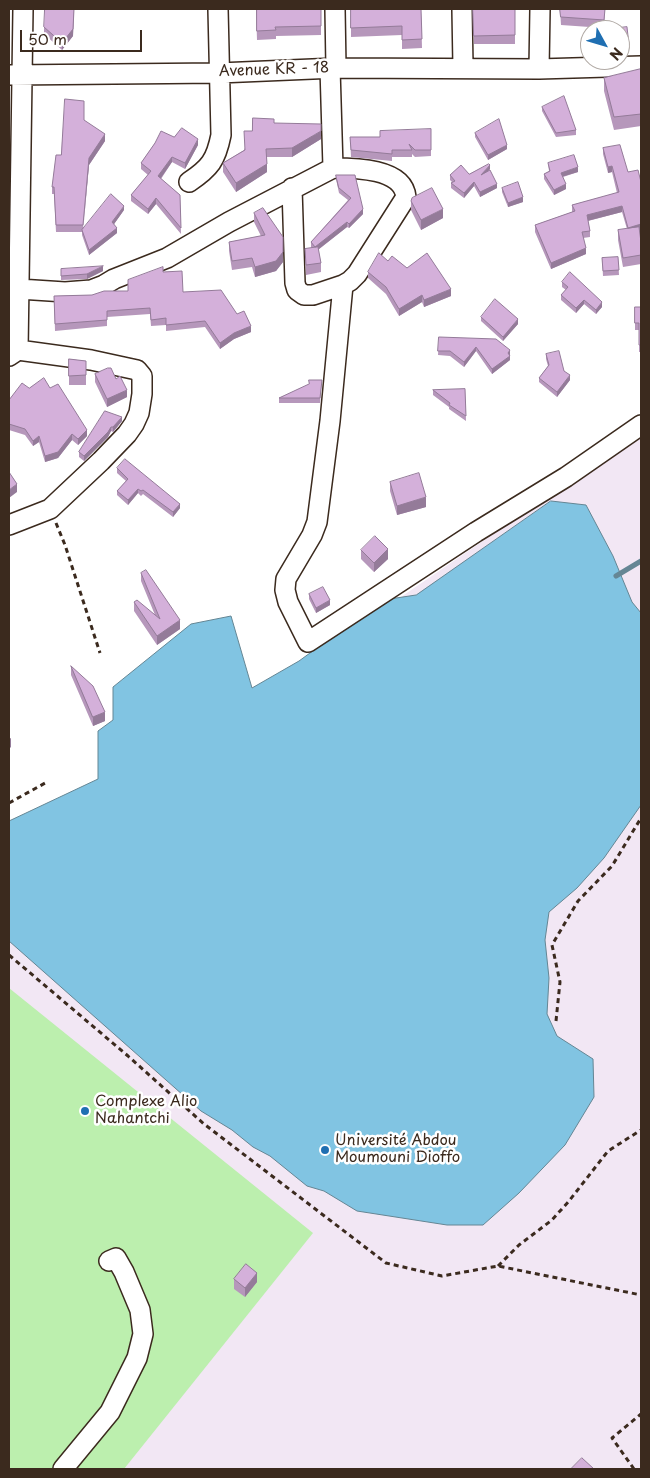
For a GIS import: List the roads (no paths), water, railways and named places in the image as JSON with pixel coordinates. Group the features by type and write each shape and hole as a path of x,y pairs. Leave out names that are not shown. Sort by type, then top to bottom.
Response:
{"street":[{"path":"9,525 50,508 101,461 134,424 139,413 142,394 142,376 137,370 91,360 14,353 19,289 16,75 24,9"},
{"path":"189,182 202,174 213,162 218,151 221,135 218,9"},
{"path":"333,168 335,9"},
{"path":"462,9 463,67"},
{"path":"539,69 540,9"},
{"name":"Avenue KR - 18","path":"16,75 219,73 333,68 463,67 539,69 641,66"},
{"path":"19,289 65,292 98,288 114,279 167,258 292,188 333,168 363,169 393,177 404,189 406,197 357,274 343,285 313,295 304,294 297,290 295,283 292,188"},
{"path":"343,285 331,412 317,522 312,535 289,574 286,585 288,602 308,642 476,532 566,477 641,425"},
{"path":"62,1469 110,1412 137,1358 143,1334 140,1310 124,1272 116,1258 108,1261"}],"water":[{"path":"551,501 586,505 613,556 632,602 641,613 641,805 604,858 577,888 549,912 545,940 549,978 547,1014 557,1036 593,1059 594,1097 565,1145 519,1193 483,1225 447,1225 357,1211 324,1191 307,1186 270,1156 253,1147 232,1130 201,1111 9,941 9,821 98,779 98,731 113,720 113,687 191,624 231,616 252,688 299,661 383,600 416,595"}],"waterway":[{"path":"616,576 641,561"}],"place":[{"name":"Complexe Alio Nahantchi","path":"85,1111"},
{"name":"Université Abdou Moumouni Dioffo","path":"325,1150"}]}
